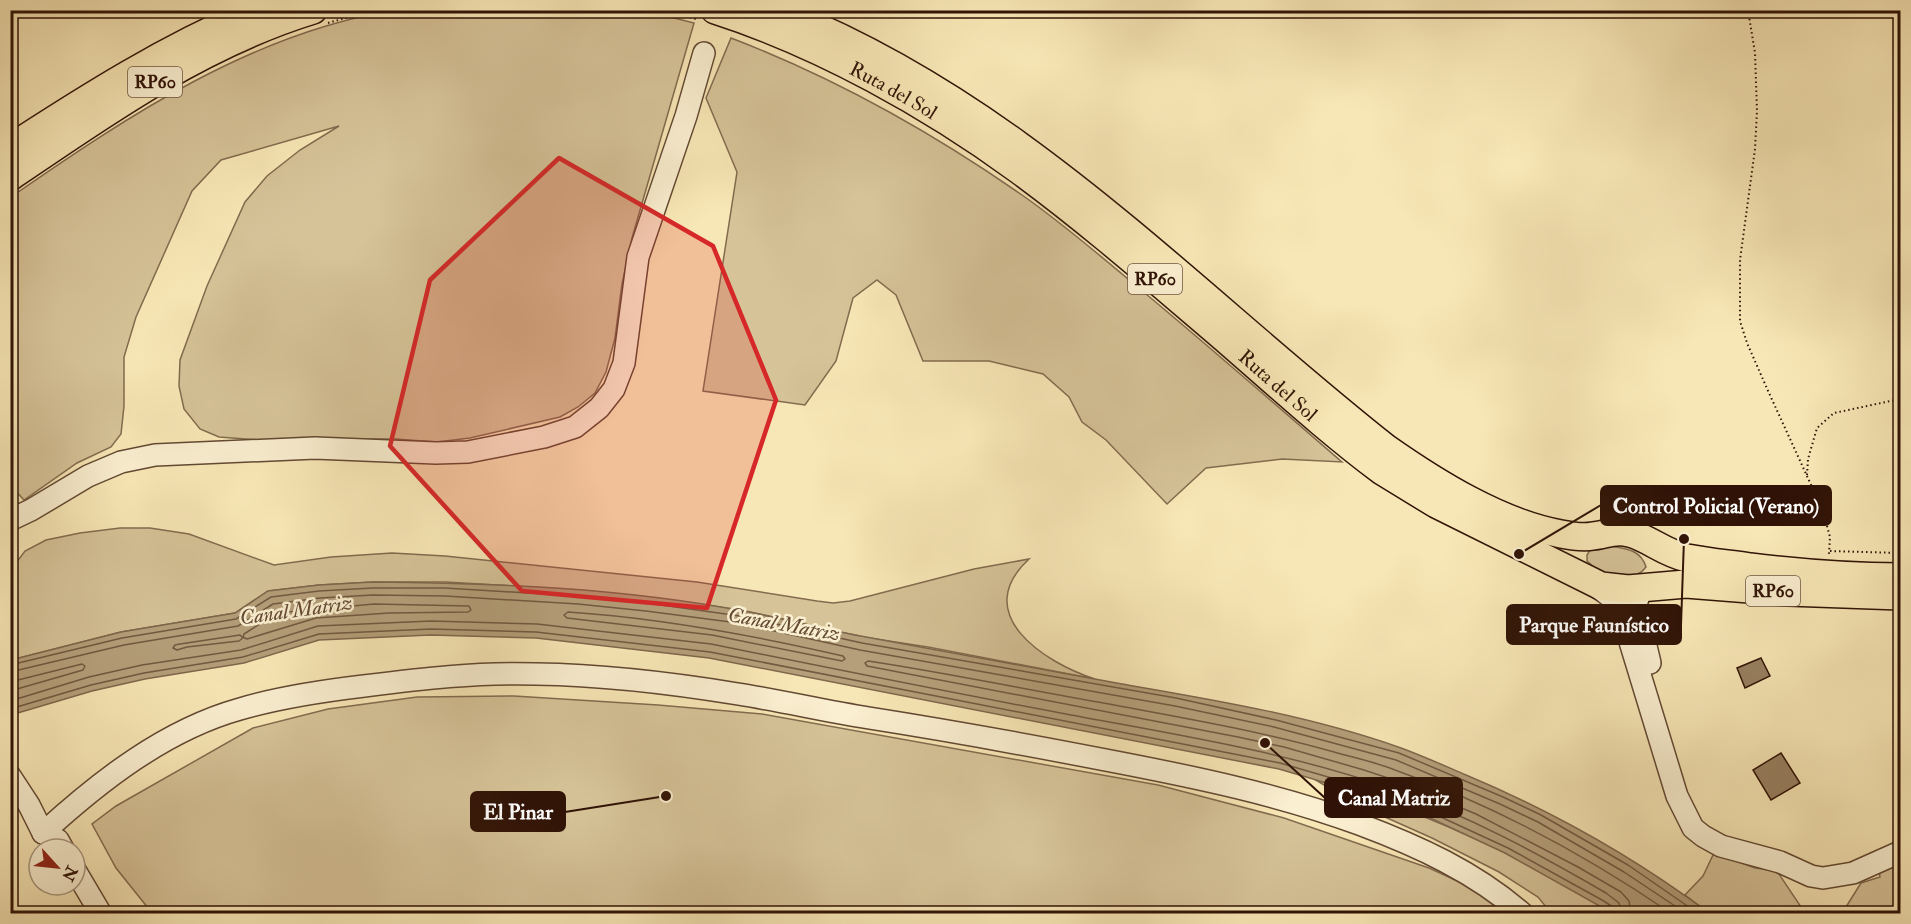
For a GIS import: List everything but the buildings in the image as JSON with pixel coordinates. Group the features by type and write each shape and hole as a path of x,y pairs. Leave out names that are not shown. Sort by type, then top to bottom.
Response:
{"main road":[{"name":"RP60","path":"10,148 118,79 173,49 256,10"},
{"name":"RP60","path":"10,177 107,111 181,68 259,31 313,10"},
{"name":"Ruta del Sol","path":"715,10 777,33 837,61 916,104 993,152 1038,184 1094,229 1382,471 1436,504 1585,579 1614,589 1686,584 1788,592 1900,596"},
{"name":"Ruta del Sol","path":"777,10 880,59 998,129 1095,202 1386,448 1470,499 1515,521 1559,534 1593,536 1616,531 1628,533 1671,554 1704,561 1839,575 1900,577"},
{"path":"1585,579 1572,565 1572,555 1581,544 1593,536"},
{"path":"1641,538 1652,549 1656,565 1653,575 1644,587"}],"street":[{"path":"10,520 88,476 121,462 156,455 315,448 426,453 468,452 544,437 575,427 599,408 615,389 624,363 638,257 686,116 704,53"},
{"path":"1585,579 1613,598 1622,610 1681,807 1694,828 1721,846 1780,862 1811,876 1823,878 1853,873 1900,852"},
{"path":"1644,587 1638,596 1637,609 1685,787 1699,814 1721,846"},
{"path":"43,833 80,799 142,755 187,729 243,708 317,693 396,682 485,674 573,675 649,682 743,695 999,740 1227,784 1302,804 1419,848 1454,864 1523,914"},
{"path":"10,776 29,805 43,833 52,837"},
{"path":"87,890 101,914"}],"path":[{"path":"1748,10 1755,53 1757,111 1755,149 1740,260 1740,321 1747,343 1823,511 1830,537 1829,559"},
{"path":"1807,478 1808,459 1817,428 1834,413 1900,399"},
{"path":"1830,550 1900,553"}],"highlighted area":[{"path":"559,158 713,246 776,400 707,608 522,591 390,446 430,280"}],"shaded area":[{"path":"395,10 643,10 694,23 632,238 622,284 615,338 606,372 595,393 578,407 560,417 470,438 437,442 395,439 273,441 219,437 200,429 184,409 179,386 180,360 207,286 245,202 267,176 300,150 339,126 221,160 192,191 136,317 124,357 124,406 121,434 111,447 77,463 24,500 11,486 11,197 146,108 242,58 342,21"},
{"path":"731,38 844,88 918,128 1022,195 1100,256 1342,462 1282,459 1206,468 1167,504 1106,440 1082,422 1069,397 1043,374 989,361 923,361 896,295 877,280 853,298 836,361 805,405 703,391 737,172 706,98"},
{"path":"120,528 150,528 189,534 274,565 331,557 392,553 445,556 697,582 833,603 850,601 974,569 1029,559 1013,579 1007,599 1010,617 1021,634 1036,649 1075,672 1095,679 863,637 741,610 579,590 446,582 373,582 268,591 235,613 121,632 11,660 10,571 25,551 46,540"},
{"path":"1611,546 1628,549 1637,554 1646,567 1633,576 1625,577 1608,574 1587,561 1590,550"},
{"path":"514,696 762,714 1158,785 1284,818 1429,868 1475,889 1508,913 152,913 116,868 92,824 116,806 253,728 328,709 417,697"},
{"path":"1314,779 1431,819 1542,872 1612,913 1551,913 1538,897 1499,872 1432,838 1358,805"},
{"path":"1900,852 1900,913 1837,914 1846,907 1861,883 1880,877 1878,862"},
{"path":"1714,853 1755,868 1777,871 1805,913 1709,913 1685,895 1703,876"}],"water":[{"name":"Canal Matriz","path":"373,582 559,588 697,603 1298,718 1401,748 1530,804 1622,854 1709,913 1612,913 1505,853 1428,817 1357,792 1279,769 709,658 536,638 431,635 319,640 244,663 145,679 92,691 11,715 11,660 121,632 235,613 268,591"}],"place":[{"name":"Parque Faunístico","path":"1684,539"},
{"name":"Control Policial (Verano)","path":"1519,554"},
{"name":"Canal Matriz","path":"1265,743"},
{"name":"El Pinar","path":"666,796"}]}
